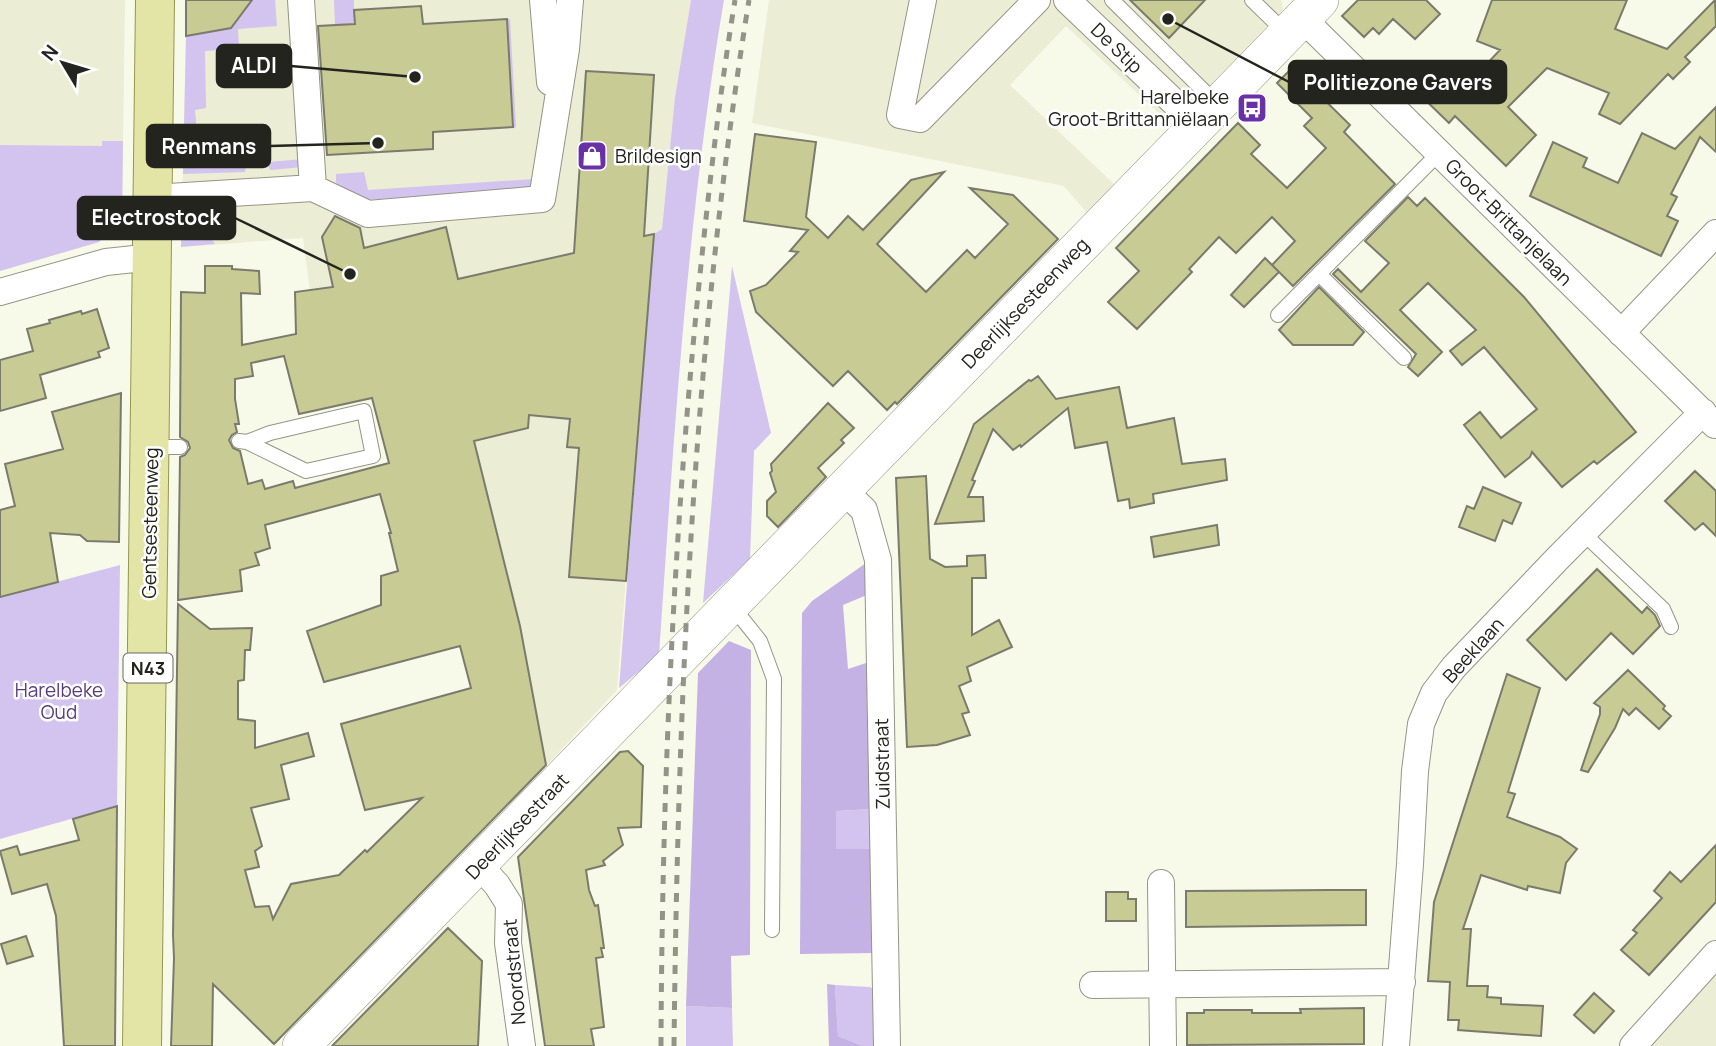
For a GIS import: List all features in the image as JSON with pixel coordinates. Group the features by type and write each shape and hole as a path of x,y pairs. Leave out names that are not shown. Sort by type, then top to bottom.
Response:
{"main road":[{"name":"Gentsesteenweg","path":"142,1046 165,447 153,257 155,0"},
{"name":"Deerlijksesteenweg","path":"732,607 844,491 874,456 1303,17"},
{"name":"Deerlijksestraat","path":"301,1046 732,607"}],"street":[{"path":"301,0 313,188"},
{"path":"543,0 554,121"},
{"path":"153,198 313,188 368,214 542,199 566,49 570,0"},
{"path":"923,0 900,115 920,119 1037,0"},
{"name":"De Stip","path":"1067,0 1208,115"},
{"name":"Groot-Brittanjelaan","path":"1303,17 1710,419"},
{"path":"1621,333 1716,233"},
{"path":"0,292 106,262 153,257"},
{"name":"Beeklaan","path":"1396,1046 1415,771 1421,724 1434,693 1454,667 1583,533 1710,419"},
{"name":"Zuidstraat","path":"844,491 863,510 878,560 887,1046"},
{"name":"Noordstraat","path":"479,865 504,894 509,904 508,943 522,1046"},
{"path":"1161,883 1163,1046"},
{"path":"1633,1046 1716,954"},
{"path":"1093,985 1402,982"}],"lane":[{"path":"1112,0 1208,115"},
{"path":"1252,0 1303,17"},
{"path":"1278,315 1439,153"},
{"path":"1319,274 1404,358"},
{"path":"364,411 373,456 306,471 243,442 364,411"},
{"path":"1583,533 1663,610 1671,627"},
{"path":"732,607 760,641 774,679 772,930"}],"shaded area":[{"path":"0,0 125,0 122,219 99,242 0,271"},
{"path":"252,0 691,0 675,97 662,229 654,234 617,690 546,766 525,657 381,322 310,291 303,238 181,247 186,36 231,28"},
{"path":"769,0 1281,0 1283,10 1171,125 1066,26 1010,85 1115,185 1087,213 1064,186 752,123"},
{"path":"866,563 867,595 843,605 848,669 869,662 873,809 836,811 836,849 873,849 877,953 800,954 802,613 812,601"},
{"path":"729,641 751,650 750,955 731,956 732,1008 686,1006 698,673"},
{"path":"1716,972 1716,1046 1649,1046"},
{"path":"827,984 835,985 838,1036 863,1046 829,1046"}],"green space":[{"path":"252,0 275,0 277,26 238,29 239,49 205,51 206,108 195,110 200,165 248,160 245,172 183,174 186,36 231,28"},
{"path":"334,0 354,0 354,23 335,25"},
{"path":"691,0 724,0 691,244 676,408 659,655 619,688 654,234 662,229 675,97"},
{"path":"507,19 510,19 514,128"},
{"path":"102,141 123,141 122,219 99,242 0,271 0,145 102,146"},
{"path":"304,159 302,167 269,168 268,162"},
{"path":"364,172 368,190 534,179 531,188 366,200 336,183 336,174"},
{"path":"201,208 202,224 215,244 181,247 182,209"},
{"path":"732,266 771,433 754,451 750,559 703,603"},
{"name":"Harelbeke Oud","path":"120,565 117,806 0,839 0,597"},
{"path":"873,809 873,849 836,850 836,811"},
{"path":"835,985 870,987 876,991 876,1046 863,1046 838,1036"},
{"path":"686,1006 732,1008 733,1046 686,1046"}],"building":[{"path":"186,0 252,0 231,28 186,36"},
{"path":"1130,0 1205,0 1169,38"},
{"path":"1358,0 1426,0 1440,14 1415,39 1393,19 1379,34 1373,28 1364,37 1342,16"},
{"path":"1492,0 1627,0 1615,29 1667,49 1715,0 1716,26 1685,57 1690,62 1673,79 1668,74 1620,124 1599,114 1609,93 1547,68 1508,107 1536,135 1506,166 1455,116 1449,123 1416,91 1442,65 1465,87 1500,50 1477,41"},
{"path":"421,6 423,24 507,19 513,127 433,132 433,149 327,155 318,26 355,24 354,10"},
{"path":"1292,68 1350,125 1344,132 1395,184 1293,286 1272,265 1295,241 1272,217 1236,253 1219,237 1189,269 1192,272 1137,329 1108,302 1139,271 1116,248 1238,123 1260,145 1251,154 1287,188 1326,148 1304,126 1312,118 1277,83"},
{"path":"586,71 654,75 644,236 654,234 626,581 569,577 579,448 567,447 570,419 529,415 528,428 474,441 520,626 546,765 274,1044 213,984 212,1046 171,1046 178,604 210,629 252,628 250,650 245,650 244,680 238,681 238,719 255,721 255,748 308,733 314,756 281,765 289,799 251,808 262,846 255,851 259,867 245,870 255,907 269,906 273,919 291,884 339,875 365,850 367,852 422,798 365,810 341,724 471,688 460,646 324,682 307,631 381,605 381,576 398,571 380,494 265,525 270,548 255,553 259,565 240,570 242,591 178,600 180,457 190,448 188,442 180,437 181,292 205,293 205,266 232,266 232,269 259,271 260,294 241,293 242,345 296,334 295,292 333,287 322,237 335,216 360,228 364,248 446,227 458,279 574,253","holes":["284,356 299,414 372,398 389,463 295,488 293,481 265,489 262,480 248,484 240,451 233,448 229,440 237,432 235,424 239,424 235,379 253,376 251,363"]},
{"path":"1716,107 1716,152 1700,137 1671,194 1677,197 1667,216 1678,221 1661,256 1530,196 1553,142 1587,158 1583,167 1618,183 1642,133 1675,149"},
{"path":"755,134 816,142 806,217 828,238 848,216 863,230 911,180 944,172 877,244 926,292 967,250 975,258 1008,224 970,188 1013,195 1058,239 897,404 895,402 887,410 848,371 833,386 756,312 750,291 766,285 798,252 790,251 808,230 744,221"},
{"path":"1408,197 1417,206 1425,198 1524,297 1636,432 1597,464 1594,461 1562,487 1532,452 1530,457 1505,477 1464,425 1480,412 1501,438 1537,409 1484,347 1462,365 1450,351 1476,330 1428,283 1400,310 1442,352 1418,376 1408,367 1416,354 1333,274 1338,269 1361,292 1389,263 1365,241"},
{"path":"1265,258 1279,272 1244,307 1231,295"},
{"path":"1319,287 1364,332 1353,345 1293,345 1279,330"},
{"path":"97,309 109,348 98,352 100,357 40,375 46,398 0,411 0,360 33,351 27,329 50,323 49,320"},
{"path":"1038,376 1056,399 1119,387 1127,428 1174,418 1182,464 1225,459 1227,480 1153,494 1154,503 1130,508 1129,499 1118,501 1107,442 1075,448 1068,408 1021,447 1020,445 1013,450 993,429 972,480 975,481 968,497 983,497 984,521 935,524 974,424 1029,380"},
{"path":"121,393 119,542 87,541 80,535 50,533 58,582 0,597 0,510 15,506 5,464 63,449 52,412"},
{"path":"828,403 854,428 841,440 844,443 818,468 826,477 778,527 767,516 767,501 776,492 770,473 771,464"},
{"path":"1695,471 1716,491 1716,536 1703,523 1695,530 1665,501"},
{"path":"926,476 930,559 945,567 967,566 967,556 985,555 986,578 972,578 972,635 999,620 1012,647 967,667 971,681 959,686 969,712 962,714 970,735 937,745 907,747 896,478"},
{"path":"1483,487 1521,503 1512,524 1503,520 1495,541 1459,527 1467,506 1474,509"},
{"path":"1217,525 1219,545 1154,557 1151,537"},
{"path":"1597,569 1642,613 1647,607 1660,626 1633,654 1611,633 1566,680 1527,640"},
{"path":"1628,670 1665,706 1663,709 1671,716 1659,729 1636,708 1629,715 1623,709 1615,728 1588,772 1581,770 1600,714 1600,707 1594,703"},
{"path":"1507,674 1540,688 1508,792 1515,794 1507,817 1560,837 1577,849 1566,863 1560,893 1528,886 1527,890 1481,875 1463,929 1471,929 1467,986 1488,986 1487,997 1501,998 1501,1004 1543,1006 1541,1036 1458,1030 1459,1020 1448,1020 1450,982 1428,981 1434,902"},
{"path":"628,751 643,766 641,827 618,828 623,845 603,861 605,865 586,870 589,890 595,906 598,905 604,948 601,948 603,957 596,958 604,1027 591,1029 594,1046 545,1046 518,857 620,752"},
{"path":"117,806 115,1046 64,1046 56,916 47,884 12,894 0,851 17,846 20,855 79,840 73,819"},
{"path":"1716,845 1716,902 1649,975 1621,950 1637,933 1633,930 1662,898 1654,891 1670,872 1681,882"},
{"path":"1366,890 1366,925 1186,927 1186,891"},
{"path":"1106,892 1128,892 1128,899 1136,899 1136,921 1106,921"},
{"path":"448,928 482,961 478,1046 332,1046"},
{"path":"26,936 33,956 7,964 1,944"},
{"path":"1594,993 1614,1011 1594,1033 1574,1015"},
{"path":"1364,1008 1364,1044 1187,1045 1187,1013 1204,1013 1204,1010 1252,1010 1252,1013 1301,1013 1300,1009"}],"railway":[{"path":"661,1046 670,670 682,482 706,220 735,0"},
{"path":"674,1046 680,784 692,522 714,260 749,0"}],"place":[{"name":"Politiezone Gavers","path":"1168,19"},
{"name":"ALDI","path":"415,77"},
{"name":"Harelbeke Groot-Brittanniëlaan","path":"1252,108"},
{"name":"Renmans","path":"378,143"},
{"name":"Brildesign","path":"592,156"},
{"name":"Electrostock","path":"350,274"}]}
